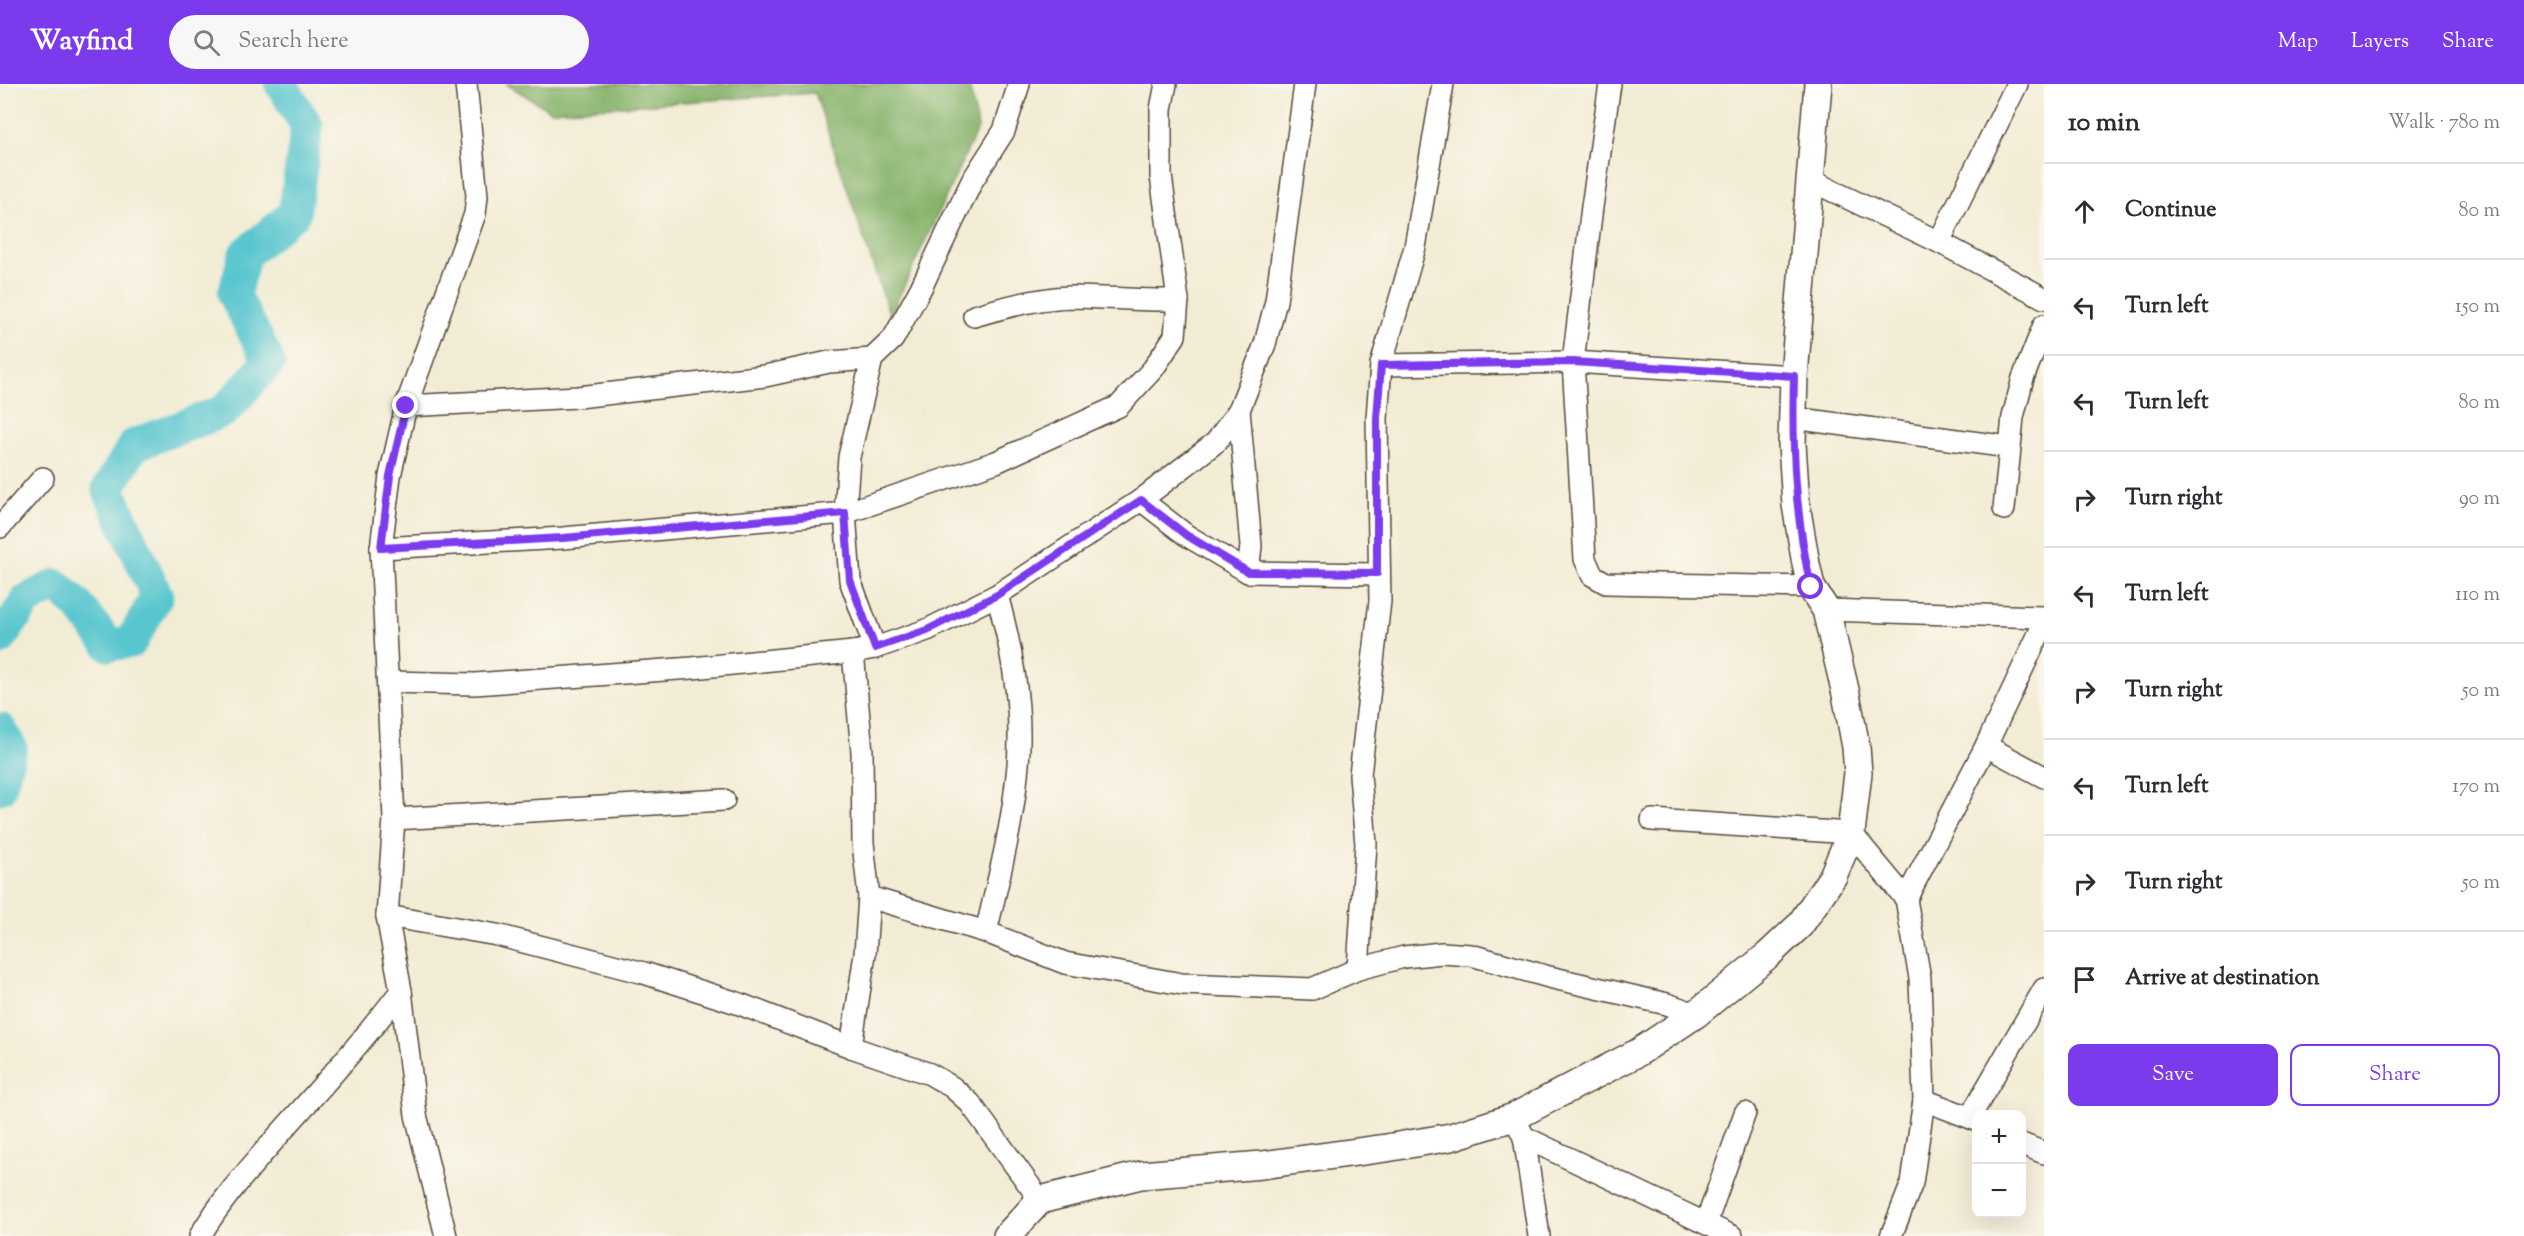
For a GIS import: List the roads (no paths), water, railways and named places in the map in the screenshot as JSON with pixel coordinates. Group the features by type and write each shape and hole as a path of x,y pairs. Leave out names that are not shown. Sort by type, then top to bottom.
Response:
{"main road":[{"path":"1007,1236 1040,1200 1141,1175 1262,1165 1519,1127 1696,1014 1768,955 1800,925 1833,876 1851,833 1858,773 1856,747 1826,610 1811,587 1796,505 1792,444 1794,376 1818,84"}],"street":[{"path":"446,1236 416,1115 401,991 387,916 394,819 381,548 390,476 406,406 475,214 477,196 466,84"},
{"path":"875,648 850,580 845,513 849,457 872,360 893,339 921,288 972,181 1004,131 1019,84"},
{"path":"381,548 563,538 845,513 996,462 1119,406 1153,369 1175,336 1178,300 1161,176 1161,109 1166,84"},
{"path":"389,682 475,684 692,668 854,652 875,648 927,630 997,595 1141,500 1216,442 1239,410 1265,344 1276,301 1305,84"},
{"path":"1358,969 1366,844 1360,775 1380,601 1377,573 1377,418 1381,365 1415,247 1443,84"},
{"path":"1610,84 1573,362 1585,559 1592,575 1606,583 1811,587"},
{"path":"1939,242 2017,84"},
{"path":"1810,180 1939,242 2044,298"},
{"path":"974,316 1039,300 1069,297 1142,301 1178,300"},
{"path":"2004,510 2013,417 2023,378 2044,325"},
{"path":"406,406 578,398 765,376 829,362 872,360"},
{"path":"1381,365 1573,362 1794,376"},
{"path":"1239,410 1251,546 1248,572"},
{"path":"1793,418 2009,447"},
{"path":"0,527 43,478"},
{"path":"1141,500 1186,535 1248,572 1377,573"},
{"path":"986,932 1018,775 1017,704 1009,639 997,595"},
{"path":"1826,610 2044,617"},
{"path":"1906,899 1986,746 2044,623"},
{"path":"851,1047 865,954 869,897 863,843 862,752 854,652"},
{"path":"1986,746 2044,777"},
{"path":"394,819 724,800"},
{"path":"1652,820 1851,833 1906,899 1920,978 1924,1100 1912,1183 1892,1236"},
{"path":"869,897 986,932 1065,963 1182,984 1312,989 1358,969 1404,957 1442,953 1471,955 1549,978 1666,1004 1696,1014"},
{"path":"387,916 497,935 644,974 737,1003 851,1047 930,1074 952,1087 970,1103 1040,1200"},
{"path":"1978,1110 2044,989"},
{"path":"200,1236 210,1218 236,1185 369,1033 401,991"},
{"path":"1924,1100 1972,1119"},
{"path":"1706,1223 1745,1113"},
{"path":"1519,1127 1732,1236"},
{"path":"1519,1127 1539,1236"},
{"path":"2026,1146 2044,1153"}],"waterway":[{"path":"0,639 27,600 56,585 78,605 109,645 131,642 157,596 108,489 134,445 224,411 269,362 234,294 245,254 294,214 307,126 281,84"},
{"path":"0,729 11,748 0,788"}]}
